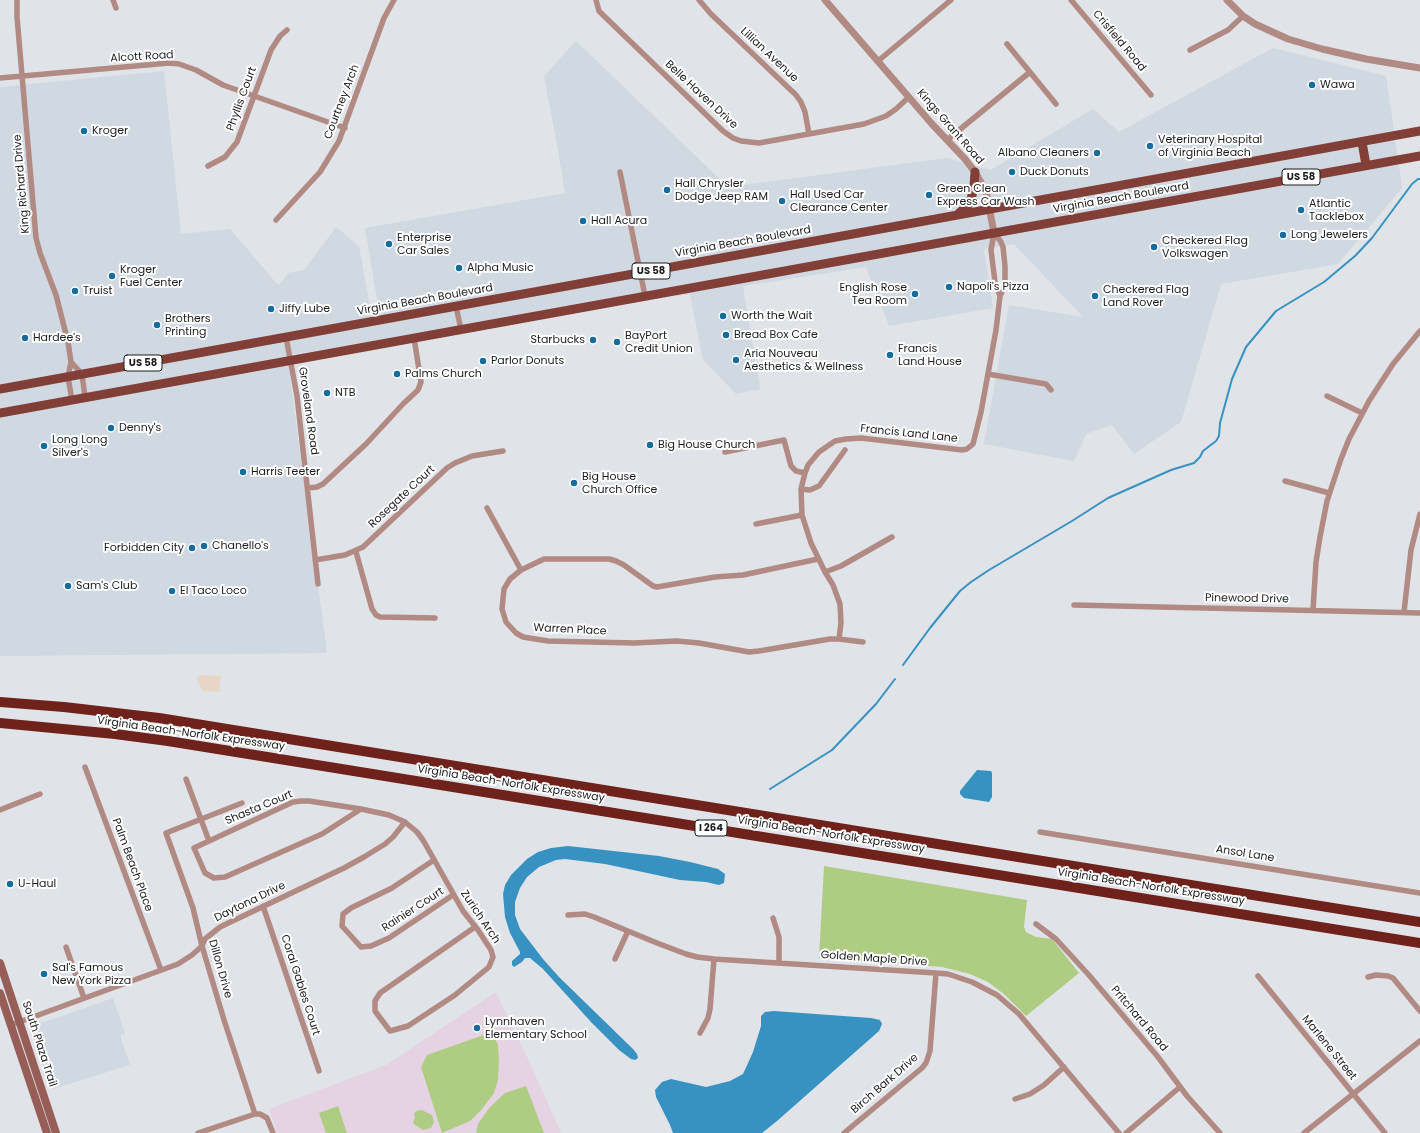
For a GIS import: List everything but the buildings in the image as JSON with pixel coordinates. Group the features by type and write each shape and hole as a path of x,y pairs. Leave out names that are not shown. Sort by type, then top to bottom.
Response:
{"highway":[{"name":"Virginia Beach-Norfolk Expressway","path":"0,702 64,707 159,718 1420,922"},
{"name":"Virginia Beach-Norfolk Expressway","path":"0,723 107,733 168,741 1420,942"}],"main road":[{"name":"Virginia Beach Boulevard","path":"0,389 1420,131"},
{"path":"1362,142 1366,165"},
{"name":"Virginia Beach Boulevard","path":"0,413 1420,156"},
{"path":"955,216 969,204 971,200 975,172"},
{"name":"South Plaza Trail","path":"0,962 56,1133"},
{"name":"South Plaza Trail","path":"0,993 47,1133"}],"street":[{"name":"King Richard Drive","path":"17,0 17,17 36,238 62,315 71,362 68,376"},
{"path":"113,0 116,8"},
{"name":"Courtney Arch","path":"276,220 320,172 329,158 345,128 384,18 394,0"},
{"name":"Belle Haven Drive","path":"596,0 603,15 733,138 750,143 759,143 864,124 879,119 896,109 909,97"},
{"name":"Lillian Avenue","path":"699,0 711,14 796,95 805,112 809,134"},
{"name":"Kings Grant Road","path":"826,0 909,97 965,159 975,172 986,191 994,233 1002,245 1005,266 1005,285 1000,296 996,330 981,411"},
{"path":"878,61 951,0"},
{"name":"Crisfield Road","path":"1071,0 1151,95"},
{"path":"1226,0 1243,16 1255,24 1268,31 1304,44 1366,59 1420,68"},
{"path":"1190,50 1228,30 1243,16"},
{"name":"Phyllis Court","path":"208,166 225,157 237,142 271,50 280,36 287,30"},
{"path":"1007,44 1056,104"},
{"name":"Alcott Road","path":"0,78 169,63 179,64 196,70 222,85 345,128"},
{"path":"947,140 1030,72"},
{"path":"620,172 645,296"},
{"path":"994,233 991,250 995,282 1000,296"},
{"path":"456,306 461,330"},
{"path":"1313,610 1316,562 1330,493 1341,459 1362,413 1393,364 1420,332"},
{"name":"Groveland Road","path":"286,337 297,396 318,584"},
{"path":"308,488 317,487 323,484 366,444 398,409 418,390 421,382 414,338"},
{"path":"71,362 82,374 85,397"},
{"path":"988,374 1046,384 1050,390"},
{"path":"68,376 72,400"},
{"path":"1326,396 1362,413"},
{"name":"Francis Land Lane","path":"839,639 841,622 840,604 833,584 818,559 802,515 801,489 808,465 819,452 835,442 846,439 861,438 962,450 966,449 975,440 981,411"},
{"path":"725,452 784,440 791,466 796,470 805,473"},
{"name":"Rosegate Court","path":"316,560 345,556 356,552 366,545 447,468 461,460 503,450"},
{"path":"801,489 810,490 819,486 845,450"},
{"path":"1286,481 1330,493"},
{"path":"487,508 520,570"},
{"path":"1404,612 1410,550 1420,514"},
{"path":"756,524 802,515"},
{"path":"825,572 841,566 892,537"},
{"path":"356,552 372,609 376,615 380,617 435,618"},
{"name":"Warren Place","path":"818,559 756,573 715,577 657,587 653,586 624,565 609,560 544,559 520,570 510,579 504,590 502,599 503,614 511,629 523,636 548,641 699,642 748,652 759,652 839,639 863,642"},
{"name":"Pinewood Drive","path":"1074,605 1420,613"},
{"name":"Palm Beach Place","path":"85,767 160,970"},
{"path":"186,779 209,841"},
{"path":"0,810 40,794"},
{"name":"Shasta Court","path":"361,809 322,834 225,877 214,878 205,873 194,848 293,802 301,801 361,809 389,816 405,822"},
{"name":"Dillon Drive","path":"242,803 166,833 193,908 202,946 224,1020 255,1114"},
{"name":"Daytona Drive","path":"11,1026 185,960 202,946 205,939 220,927 364,857 385,844 393,837 405,822"},
{"name":"Zurich Arch","path":"405,822 417,832 423,840 453,895 475,927 492,952 493,957 489,967 456,995 408,1026 390,1031 375,1011 374,1001 380,993 475,927"},
{"name":"Ansol Lane","path":"1040,832 1420,892"},
{"name":"Rainier Court","path":"434,860 392,888 350,908 343,914 342,926 361,947 380,943 453,895"},
{"name":"Coral Gables Court","path":"263,906 319,1071"},
{"name":"Golden Maple Drive","path":"568,915 577,914 594,917 686,954 714,959 936,973 962,978 985,988 999,997 1019,1014 1119,1133"},
{"path":"773,918 779,937 779,963"},
{"name":"Pritchard Road","path":"1036,924 1056,938 1088,974 1158,1057 1180,1087 1220,1133"},
{"path":"616,959 628,931"},
{"path":"66,947 84,998"},
{"path":"700,1033 708,1018 710,1010 714,959"},
{"name":"Birch Bark Drive","path":"844,1133 922,1068 926,1063 930,1051 936,973"},
{"path":"1368,977 1376,975 1393,978 1420,1011"},
{"name":"Marlene Street","path":"1258,976 1385,1133"},
{"path":"1304,1133 1420,1041"},
{"path":"1015,1099 1030,1094 1044,1085 1064,1067"},
{"path":"1126,1133 1180,1087"},
{"path":"198,1133 255,1114 260,1114 267,1118 273,1133"}],"shaded area":[{"path":"576,41 728,187 947,158 991,170 1093,109 1119,132 1273,48 1386,76 1402,188 1338,264 1221,284 1181,422 1134,454 1112,425 1086,434 1074,461 984,444 1009,305 1083,317 1014,244 984,249 993,308 889,326 866,267 743,286 760,389 736,394 703,360 690,294 287,355 327,653 0,656 0,87 164,71 181,234 230,229 278,285 288,273 304,270 336,227 359,246 370,307 378,305 365,228 565,193 544,76"},
{"path":"200,675 221,676 219,692 203,691 196,679"},
{"name":"Lynnhaven Elementary School","path":"496,992 561,1133 277,1133 269,1109 386,1065"},
{"path":"113,998 125,1033 121,1035 121,1038 130,1065 53,1089 33,1027"}],"green space":[{"path":"824,866 1027,900 1024,927 1026,932 1036,937 1052,939 1079,973 1026,1016 1004,994 988,982 970,974 942,967 819,958"},
{"path":"492,1032 498,1045 499,1061 498,1080 494,1093 482,1109 470,1121 442,1133 421,1067 427,1055"},
{"path":"526,1086 544,1133 476,1133 478,1124 490,1107 505,1093"},
{"path":"338,1106 347,1133 326,1133 319,1113"},
{"path":"422,1110 432,1115 434,1122 431,1128 423,1130 413,1122 416,1111"}],"water":[{"path":"977,770 991,771 992,773 992,797 989,802 964,798 960,794 960,791"},
{"path":"568,846 659,856 718,869 725,874 724,883 719,885 706,882 680,880 605,864 565,859 556,860 539,867 527,877 520,888 515,902 515,915 520,929 559,977 633,1049 638,1058 635,1060 631,1059 619,1050 591,1022 543,969 530,958 525,958 514,967 512,965 512,961 520,954 520,952 510,933 505,917 503,894 505,885 511,875 527,859 538,852 551,848"},
{"path":"774,1011 871,1018 880,1020 882,1024 879,1031 762,1133 673,1133 656,1097 655,1090 662,1082 671,1079 706,1087 730,1081 743,1074 753,1052 761,1026 761,1016 765,1012"}],"waterway":[{"path":"903,665 960,591 971,582 1108,498 1171,470 1194,463 1203,451 1216,441 1219,436 1220,423 1232,379 1246,347 1276,311 1324,282 1355,256 1372,238 1412,184 1420,179"},
{"path":"770,789 832,750 876,704 895,679"}],"place":[{"name":"Wawa","path":"1312,85"},
{"name":"Kroger","path":"84,131"},
{"name":"Veterinary Hospital of Virginia Beach","path":"1150,146"},
{"name":"Albano Cleaners","path":"1097,153"},
{"name":"Duck Donuts","path":"1012,172"},
{"name":"Hall Chrysler Dodge Jeep RAM","path":"667,190"},
{"name":"Green Clean Express Car Wash","path":"929,195"},
{"name":"Hall Used Car Clearance Center","path":"782,201"},
{"name":"Atlantic Tacklebox","path":"1301,210"},
{"name":"Hall Acura","path":"583,221"},
{"name":"Long Jewelers","path":"1283,235"},
{"name":"Enterprise Car Sales","path":"389,244"},
{"name":"Checkered Flag Volkswagen","path":"1154,247"},
{"name":"Alpha Music","path":"459,268"},
{"name":"Kroger Fuel Center","path":"112,276"},
{"name":"Napoli's Pizza","path":"949,287"},
{"name":"Truist","path":"75,291"},
{"name":"English Rose Tea Room","path":"915,294"},
{"name":"Checkered Flag Land Rover","path":"1095,296"},
{"name":"Jiffy Lube","path":"271,309"},
{"name":"Worth the Wait","path":"723,316"},
{"name":"Brothers Printing","path":"157,325"},
{"name":"Bread Box Cafe","path":"726,335"},
{"name":"Hardee's","path":"25,338"},
{"name":"Starbucks","path":"593,340"},
{"name":"BayPort Credit Union","path":"617,342"},
{"name":"Francis Land House","path":"890,355"},
{"name":"Aria Nouveau Aesthetics & Wellness","path":"736,360"},
{"name":"Parlor Donuts","path":"483,361"},
{"name":"Palms Church","path":"397,374"},
{"name":"NTB","path":"327,393"},
{"name":"Denny's","path":"111,428"},
{"name":"Big House Church","path":"650,445"},
{"name":"Long Long Silver's","path":"44,446"},
{"name":"Harris Teeter","path":"243,472"},
{"name":"Big House Church Office","path":"574,483"},
{"name":"Chanello's","path":"204,546"},
{"name":"Forbidden City","path":"192,548"},
{"name":"Sam's Club","path":"68,586"},
{"name":"El Taco Loco","path":"172,591"},
{"name":"U-Haul","path":"10,884"},
{"name":"Sal's Famous New York Pizza","path":"44,974"},
{"name":"Lynnhaven Elementary School","path":"477,1028"}]}
